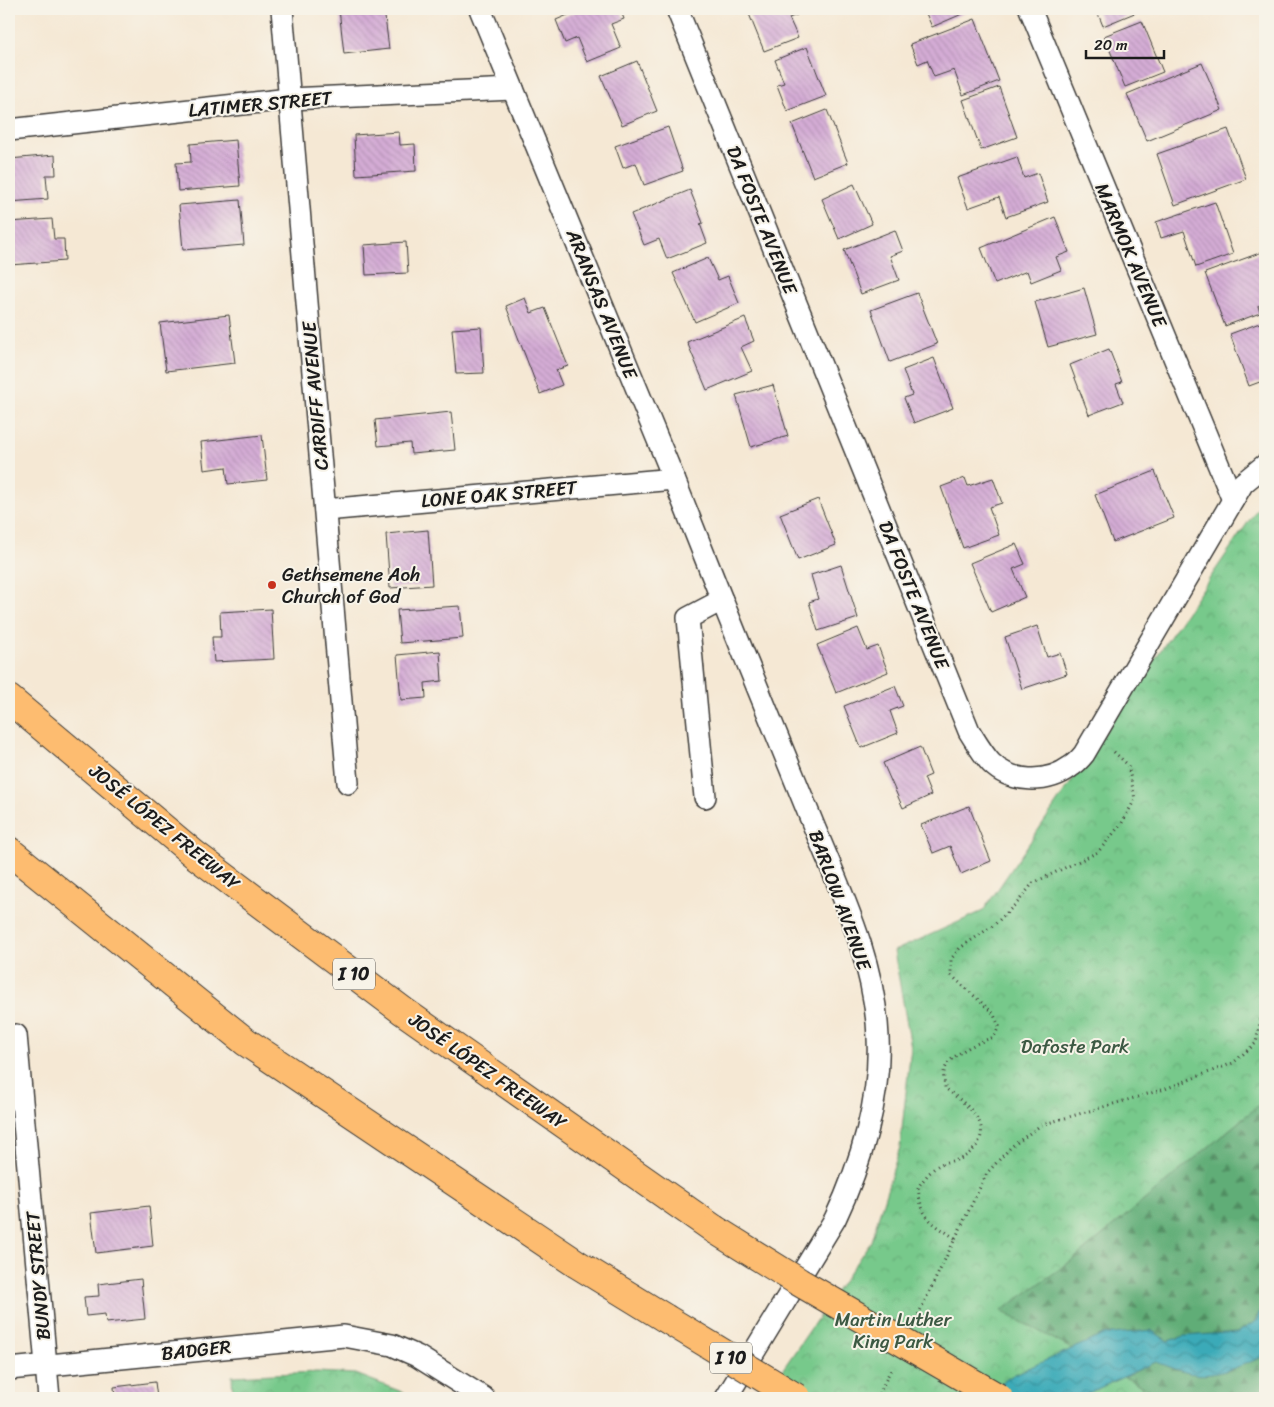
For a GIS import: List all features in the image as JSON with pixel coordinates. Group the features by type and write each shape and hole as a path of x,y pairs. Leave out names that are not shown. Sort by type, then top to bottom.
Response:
{"highway":[{"name":"JOSÉ LÓPEZ FREEWAY","path":"9,699 194,854 360,979 452,1045 714,1229 799,1282 999,1398"},
{"name":"I 10","path":"9,851 246,1042 577,1264 796,1398"}],"street":[{"name":"CARDIFF AVENUE","path":"282,9 348,783"},
{"name":"ARANSAS AVENUE","path":"480,9 722,600"},
{"name":"DA FOSTE AVENUE","path":"677,9 969,731 993,764 1007,774 1024,779 1051,777 1069,768 1084,754 1233,500 1244,483 1265,465"},
{"name":"MARMOK AVENUE","path":"1030,9 1233,500"},
{"name":"LATIMER STREET","path":"9,130 289,99 513,89"},
{"name":"LONE OAK STREET","path":"325,510 674,479"},
{"path":"705,797 688,618 722,600"},
{"name":"BARLOW AVENUE","path":"722,600 860,943 875,1004 878,1037 878,1066 874,1097 859,1163 846,1195 835,1219 726,1398"},
{"name":"BUNDY STREET","path":"16,1035 49,1398"},
{"name":"BADGER","path":"9,1369 344,1336 383,1343 417,1356 484,1398"}],"path":[{"path":"955,1238 930,1222 920,1206 918,1187 928,1173 935,1168 962,1158 978,1146 982,1135 981,1122 945,1088 944,1072 951,1060 976,1043 994,1037 999,1026 993,1013 951,975 951,958 960,948 994,925 1018,902 1033,883 1098,852 1122,823 1135,799 1128,765 1095,736"},
{"path":"912,1327 987,1173 1010,1146 1042,1125 1164,1089 1233,1063 1256,1043 1260,1022 1265,1010"},
{"path":"877,1398 895,1362"}],"green space":[{"name":"Dafoste Park","path":"1265,501 1265,1100 1071,1261 1001,1311 1164,1398 763,1398 871,1241 900,1147 911,1047 894,951 983,911 1255,512"},
{"path":"1265,1100 1265,1398 1164,1398 1000,1311 1071,1261"},
{"path":"317,1372 356,1374 402,1392 412,1398 233,1398 232,1376"}],"water":[{"path":"1265,1296 1265,1356 1239,1366 1202,1375 1184,1372 1156,1362 1080,1398 976,1398 1015,1374 1103,1335 1151,1330 1168,1341 1184,1336 1238,1332 1256,1321"}],"building":[{"path":"339,9 384,9 389,49 344,54"},
{"path":"582,9 620,9 624,19 611,24 621,48 587,62 577,38 565,43 556,20"},
{"path":"747,9 807,9 807,11 789,18 798,38 764,51"},
{"path":"924,9 968,9 969,11 932,27"},
{"path":"1096,9 1136,9 1137,12 1103,26"},
{"path":"975,19 999,81 963,95 954,70 934,77 927,60 918,64 910,44"},
{"path":"1142,21 1163,72 1125,87 1104,36"},
{"path":"807,47 826,96 787,111 777,85 784,83 775,60"},
{"path":"637,61 657,111 622,125 601,76"},
{"path":"1202,63 1222,110 1147,141 1127,94"},
{"path":"999,87 1017,137 981,150 963,100"},
{"path":"827,110 848,163 813,177 792,124"},
{"path":"668,127 683,171 644,185 636,163 623,168 615,146"},
{"path":"1228,129 1246,179 1175,205 1157,154"},
{"path":"399,132 400,145 415,144 416,171 356,175 354,135"},
{"path":"236,140 240,186 178,191 176,163 191,162 190,144"},
{"path":"55,155 56,175 46,175 48,199 9,202 9,159"},
{"path":"1017,157 1024,178 1038,173 1048,202 1006,217 999,197 968,208 957,178"},
{"path":"854,184 872,224 839,239 822,199"},
{"path":"690,190 703,223 700,224 707,243 667,259 659,239 644,245 631,214"},
{"path":"240,200 244,245 183,250 179,205"},
{"path":"1215,202 1233,254 1196,267 1184,231 1161,238 1156,222"},
{"path":"1055,217 1069,252 1056,257 1061,270 1031,282 1027,271 995,284 981,248"},
{"path":"52,219 54,239 64,239 65,261 9,265 9,222"},
{"path":"895,230 903,251 890,256 899,280 861,294 844,250"},
{"path":"406,242 408,273 366,275 364,245"},
{"path":"1265,251 1265,303 1258,306 1260,313 1225,326 1205,273"},
{"path":"708,258 718,280 728,276 739,303 695,322 673,273"},
{"path":"1084,288 1097,334 1048,347 1035,302"},
{"path":"917,293 937,344 890,362 871,310"},
{"path":"525,298 531,313 545,308 568,366 556,370 562,385 540,394 506,306"},
{"path":"229,315 235,363 166,371 160,323"},
{"path":"745,318 754,341 741,347 752,371 707,390 687,342"},
{"path":"1265,321 1265,380 1249,386 1230,334"},
{"path":"481,327 484,373 456,374 452,329"},
{"path":"1109,349 1122,382 1116,384 1123,402 1089,415 1070,365"},
{"path":"934,358 953,408 914,423 904,398 912,395 903,370"},
{"path":"773,385 788,436 751,447 736,395"},
{"path":"451,412 455,450 411,454 410,443 378,446 375,420"},
{"path":"262,435 267,480 228,484 226,467 204,470 201,442"},
{"path":"1155,471 1174,518 1113,542 1095,495"},
{"path":"965,478 968,486 993,478 1002,503 989,507 999,535 963,548 941,487"},
{"path":"818,499 836,545 798,560 780,514"},
{"path":"428,530 432,585 390,588 386,534"},
{"path":"1016,544 1025,564 1013,569 1025,597 991,612 970,563"},
{"path":"841,565 858,618 818,631 809,602 818,599 811,575"},
{"path":"460,606 463,638 400,643 397,610"},
{"path":"271,609 274,659 214,662 212,637 221,637 220,612"},
{"path":"1037,626 1047,657 1060,653 1067,674 1022,689 1005,637"},
{"path":"858,628 867,650 878,646 888,672 836,693 817,645"},
{"path":"440,651 442,681 425,683 426,698 401,700 397,655"},
{"path":"895,686 903,706 890,711 898,733 861,748 844,706"},
{"path":"920,747 931,775 924,778 931,795 903,808 883,763"},
{"path":"969,806 991,861 961,874 950,846 933,853 921,825"},
{"path":"149,1206 153,1246 96,1253 91,1213"},
{"path":"141,1279 145,1319 106,1323 105,1314 86,1316 84,1297 99,1296 98,1284"},
{"path":"155,1382 157,1398 115,1398 114,1387"}],"place":[{"name":"Gethsemene Aoh Church of God","path":"272,585"}],"park label":[{"name":"Martin Luther King Park","path":"893,1330"}]}
